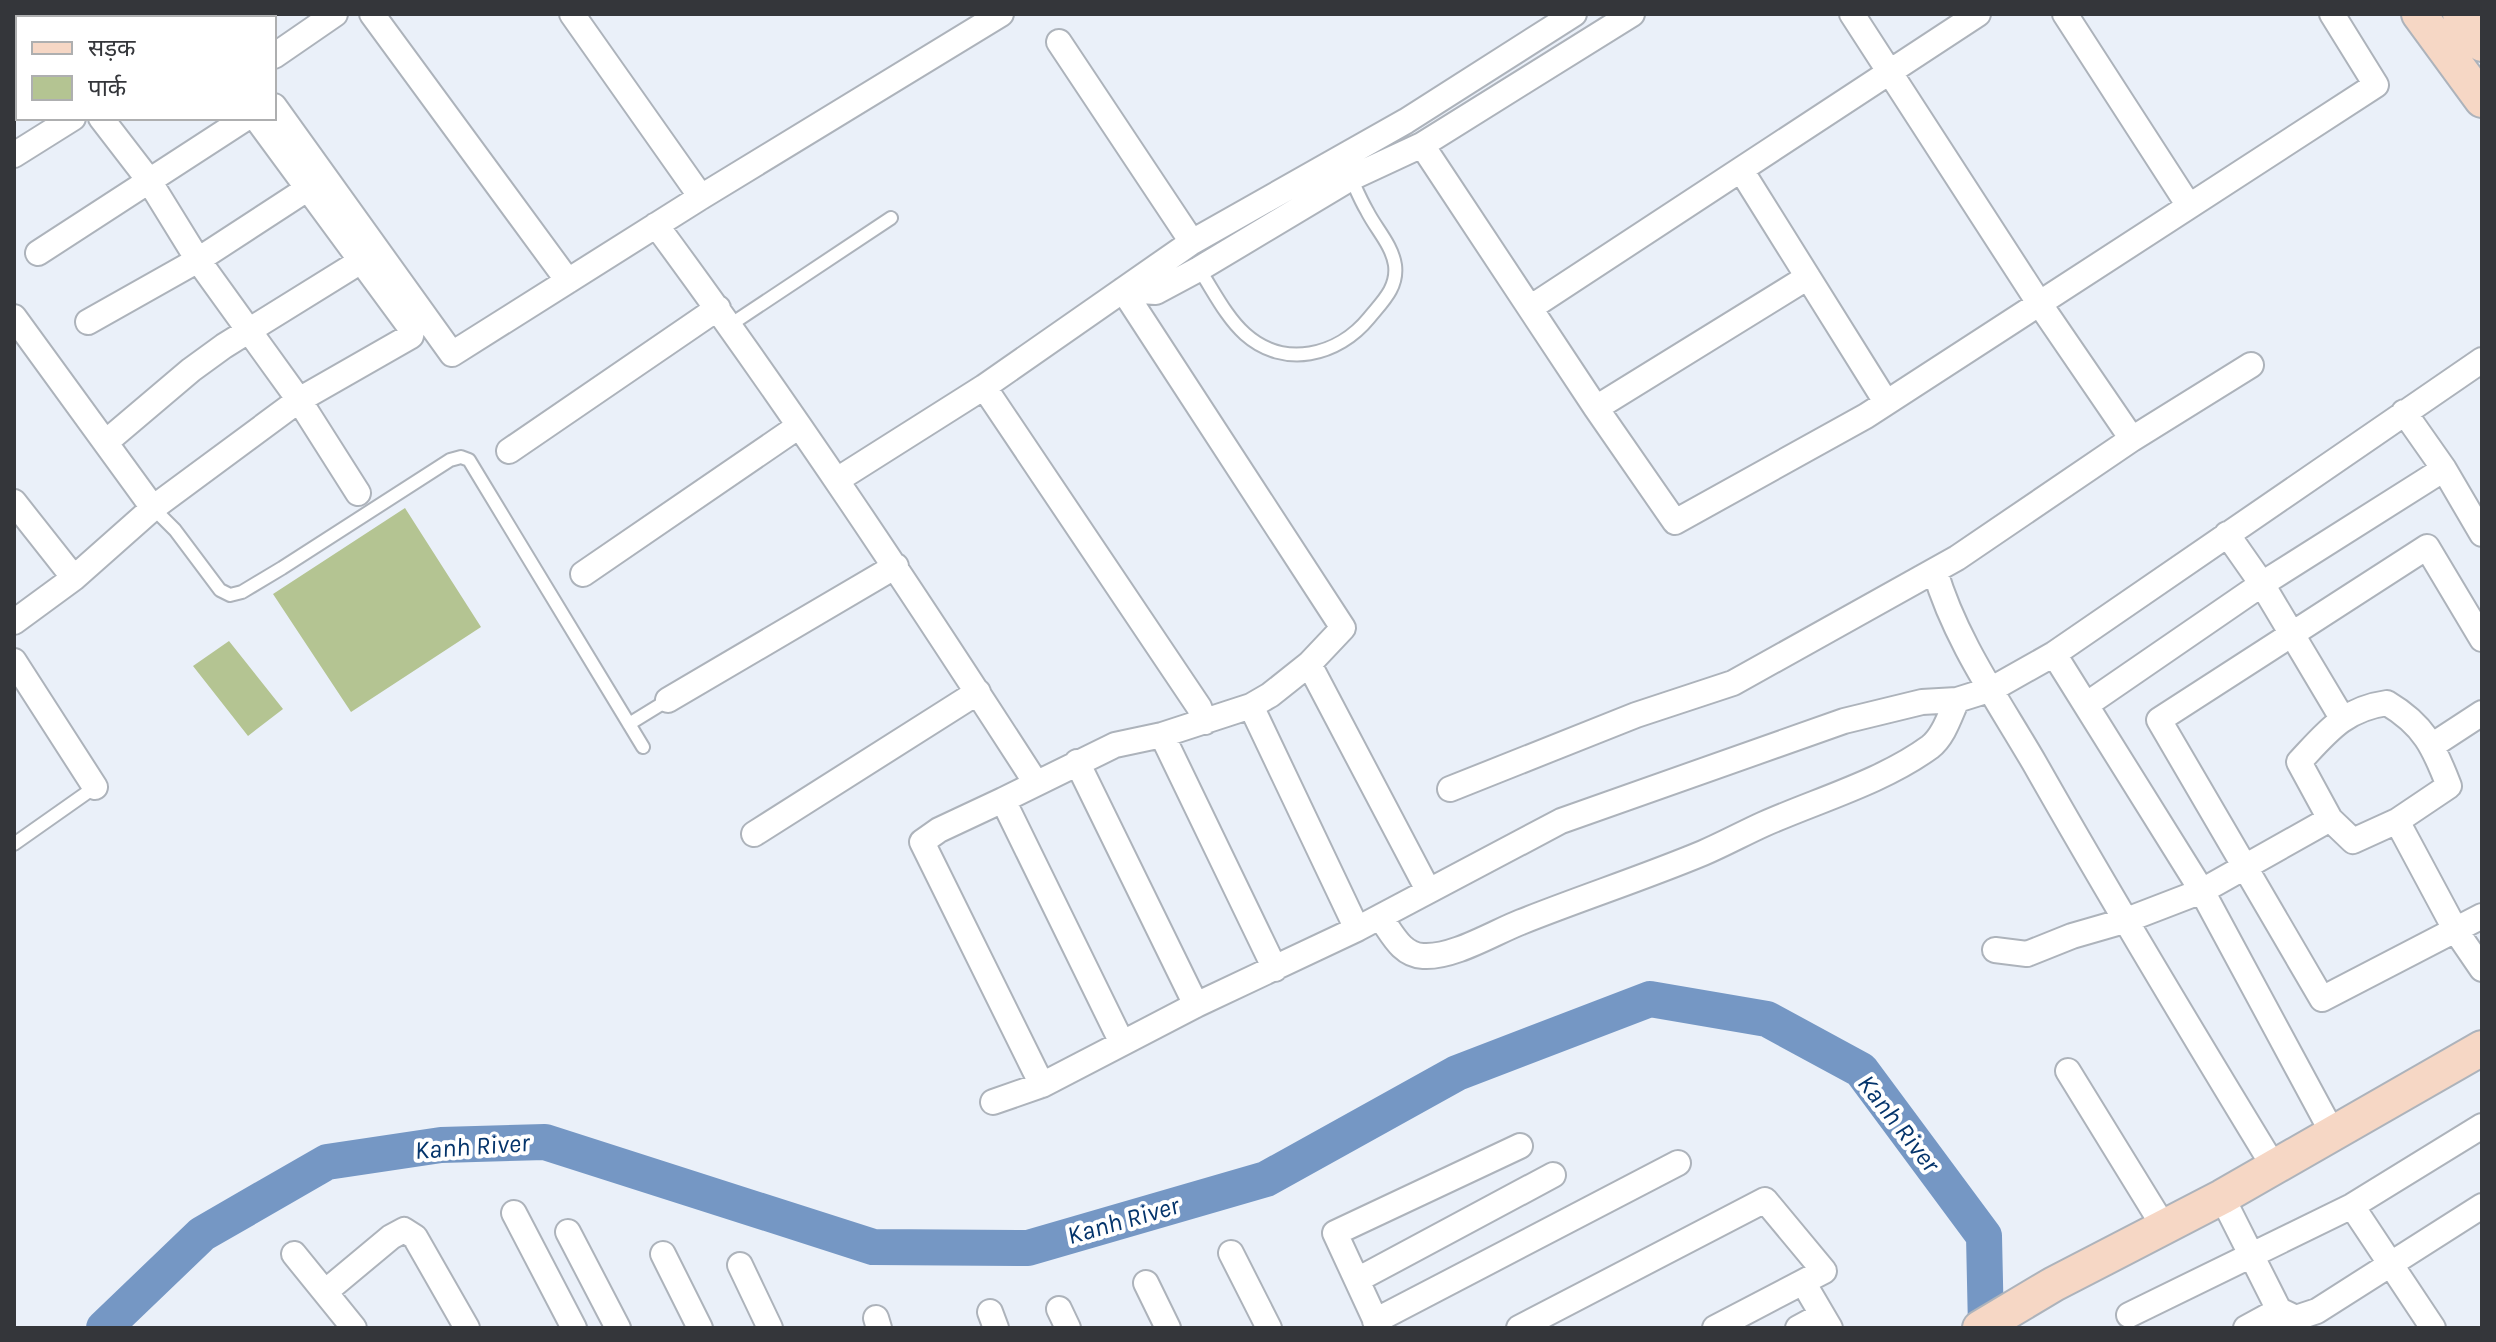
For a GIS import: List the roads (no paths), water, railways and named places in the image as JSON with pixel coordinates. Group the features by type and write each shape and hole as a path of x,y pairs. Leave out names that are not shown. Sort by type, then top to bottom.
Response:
{"street":[{"path":"276,55 335,14"},
{"path":"372,14 568,281"},
{"path":"572,14 701,197"},
{"path":"276,109 452,354 1001,14"},
{"path":"837,480 984,387 1192,242 1406,121 1574,14"},
{"path":"1123,290 1156,292 1199,269 1351,178 1422,145 1632,14"},
{"path":"1852,14 2039,303 2132,439"},
{"path":"1530,308 1978,14"},
{"path":"2065,14 2189,206"},
{"path":"1422,145 1675,522 1886,402 2376,85 2332,14"},
{"path":"2419,14 2482,100"},
{"path":"2460,14 2482,44"},
{"path":"1059,42 1192,242"},
{"path":"14,155 70,120"},
{"path":"103,120 148,179 198,260 251,330 358,493"},
{"path":"38,253 243,120"},
{"path":"14,622 74,578 153,508 299,400 411,336 412,331 257,120"},
{"path":"1741,170 1886,402"},
{"path":"88,322 198,260 307,189"},
{"path":"656,225 724,317 896,566 1036,783"},
{"path":"106,442 191,370 361,261"},
{"path":"1596,408 1808,277"},
{"path":"1042,1085 922,842 939,830 1115,745 1162,735 1251,706 1309,664 1343,628 1123,290"},
{"path":"14,317 153,508"},
{"path":"509,451 724,317"},
{"path":"993,1102 1042,1085 1196,1005 1357,929 1561,821 1844,721 1922,702 1957,700 1992,689 2054,654 2482,360"},
{"path":"1450,789 1636,715 1733,683 1976,546 2132,439 2251,365"},
{"path":"984,387 1199,707 1205,722"},
{"path":"2404,412 2444,469 2482,534"},
{"path":"583,574 799,426"},
{"path":"2086,705 2262,584 2444,469"},
{"path":"14,502 74,578"},
{"path":"2227,534 2262,584 2342,718"},
{"path":"2482,639 2427,547 2159,720 2322,999 2482,916"},
{"path":"668,700 896,566"},
{"path":"1935,571 1946,608 1992,689 2124,921 2274,1167"},
{"path":"2054,654 2202,891 2332,1132"},
{"path":"14,661 95,787"},
{"path":"1309,664 1428,890"},
{"path":"754,834 978,692"},
{"path":"1380,917 1397,941 1415,955 1428,957 1465,946 1519,922 1706,852 1908,761 1933,745 1957,700"},
{"path":"2387,703 2399,710 2433,745 2449,786 2397,821 2353,841 2330,819 2299,762 2342,718 2372,705 2387,703"},
{"path":"1251,706 1357,929"},
{"path":"2433,745 2482,713"},
{"path":"1162,735 1275,969"},
{"path":"1077,762 1196,1005"},
{"path":"1003,800 1122,1043"},
{"path":"1995,950 2027,954 2202,891 2330,819"},
{"path":"2397,821 2456,931 2482,969"},
{"path":"1980,1328 2054,1284 2222,1197 2482,1048"},
{"path":"2068,1071 2164,1227"},
{"path":"2129,1315 2352,1206 2482,1126"},
{"path":"1520,1146 1335,1233 1377,1324 1678,1163"},
{"path":"1357,1280 1553,1175"},
{"path":"2222,1197 2283,1319"},
{"path":"1523,1327 1765,1200 1824,1271 1715,1328"},
{"path":"2352,1206 2433,1328"},
{"path":"2246,1328 2317,1311 2482,1206"},
{"path":"514,1213 574,1328"},
{"path":"325,1292 404,1230 415,1237 467,1328"},
{"path":"568,1232 618,1328"},
{"path":"1231,1253 1269,1328"},
{"path":"294,1254 354,1328"},
{"path":"663,1254 700,1328"},
{"path":"740,1265 770,1328"},
{"path":"1798,1328 1826,1321 1803,1282"},
{"path":"1146,1283 1168,1328"}],"lane":[{"path":"1199,269 1246,335 1269,349 1296,355 1317,354 1341,344 1362,327 1388,296 1395,280 1395,264 1390,248 1351,178"},
{"path":"724,317 891,218"},
{"path":"153,508 175,530 220,590 230,595 242,592 282,568 450,460 461,457 469,460 643,747"},
{"path":"629,724 668,700"},
{"path":"14,844 95,787"}],"waterway":[{"name":"Kanh River","path":"104,1328 202,1234 327,1162 441,1145 545,1142 873,1247 1028,1248 1266,1179 1457,1073 1650,999 1767,1019 1861,1070 1984,1236 1986,1328"}]}
